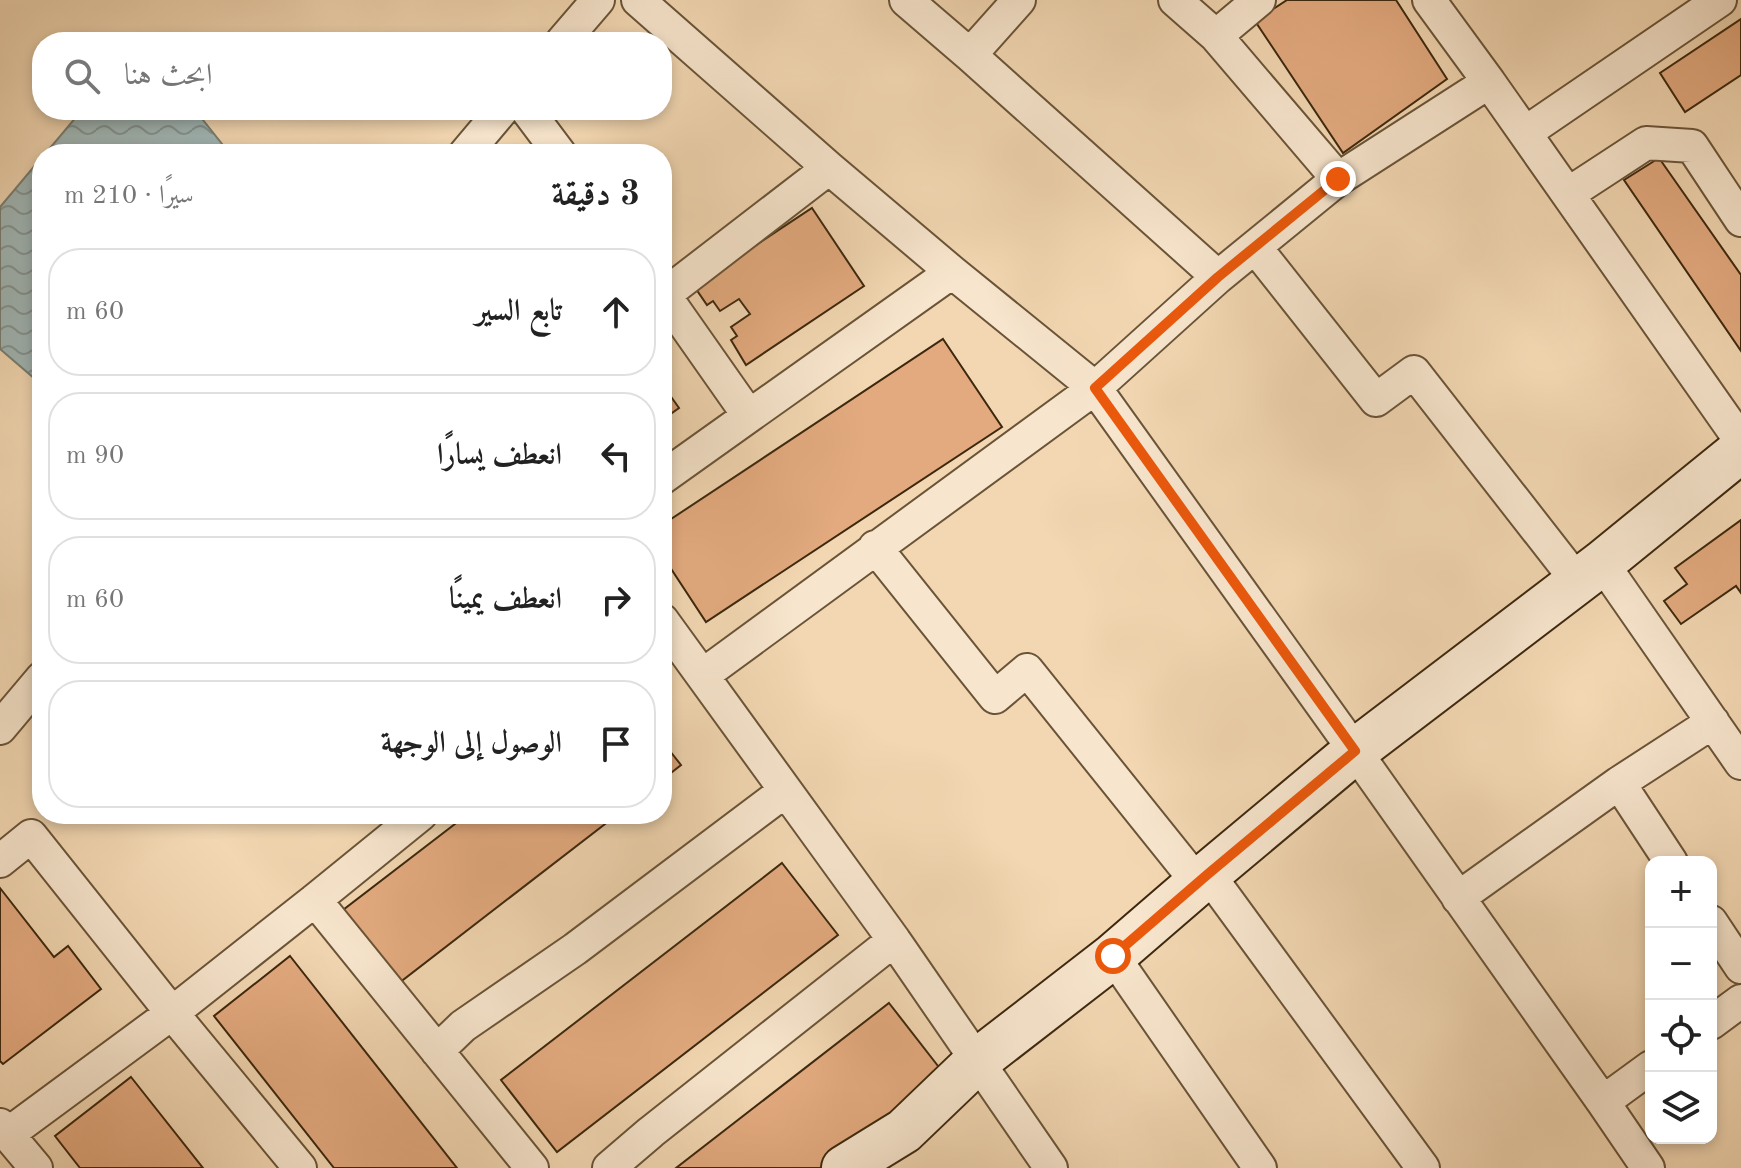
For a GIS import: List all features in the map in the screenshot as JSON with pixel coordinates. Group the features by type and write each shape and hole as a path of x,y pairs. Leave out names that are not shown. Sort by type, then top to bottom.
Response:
{"street":[{"path":"571,32 598,0"},
{"path":"638,0 829,168 1095,388 1648,1168"},
{"path":"906,0 1218,277"},
{"path":"970,55 1019,0"},
{"path":"1175,0 1216,36 1338,179"},
{"path":"1216,36 1259,0"},
{"path":"1429,0 1741,441"},
{"path":"1525,133 1720,0"},
{"path":"703,675 1095,388 1218,277 1338,179 1489,82"},
{"path":"473,144 494,120"},
{"path":"534,120 552,144"},
{"path":"1568,194 1646,143 1692,146 1741,220"},
{"path":"672,286 829,168"},
{"path":"1255,247 1376,400 1414,372 1590,572 1713,722 1741,763"},
{"path":"672,471 952,272"},
{"path":"672,306 749,416"},
{"path":"866,1160 976,1062 1113,956 1355,751 1590,572 1741,450"},
{"path":"875,547 995,697 1027,670 1203,878 1423,1168"},
{"path":"672,633 894,940 1051,1168"},
{"path":"0,728 32,690"},
{"path":"1458,898 1619,783 1713,722"},
{"path":"1619,783 1667,856"},
{"path":"437,1051 463,1026 575,949 785,791"},
{"path":"36,1168 4,1130 172,1013 409,824"},
{"path":"0,861 31,836 300,1168"},
{"path":"315,900 532,1168"},
{"path":"1715,928 1741,967"},
{"path":"609,1168 894,940"},
{"path":"1113,956 1260,1168"},
{"path":"1717,1019 1741,1001"},
{"path":"1603,1102 1645,1071"}],"water":[{"path":"74,120 203,120 222,144 53,144"},
{"path":"32,169 32,376 0,349 0,207"}],"building":[{"path":"1287,0 1396,0 1447,79 1343,153 1255,21"},
{"path":"1741,19 1741,75 1685,112 1660,73"},
{"path":"1659,158 1741,275 1741,351 1624,180"},
{"path":"812,208 864,286 746,365 731,340 737,336 731,327 750,314 739,299 720,311 713,301 707,305 694,286"},
{"path":"943,339 1002,427 706,622 672,570 672,518"},
{"path":"672,398 679,408 672,413"},
{"path":"1741,520 1741,593 1736,586 1681,624 1664,601 1687,584 1675,568"},
{"path":"672,754 681,765 672,772"},
{"path":"455,824 605,824 399,983 343,910"},
{"path":"782,863 838,935 557,1152 501,1080"},
{"path":"0,888 54,957 68,946 101,989 3,1064 0,1061"},
{"path":"290,956 457,1168 334,1168 214,1016"},
{"path":"889,1003 945,1075 825,1168 676,1168"},
{"path":"131,1077 203,1168 80,1168 55,1136"}],"route":[{"path":"1113,956 1355,751 1095,388 1218,277 1338,179"}]}
